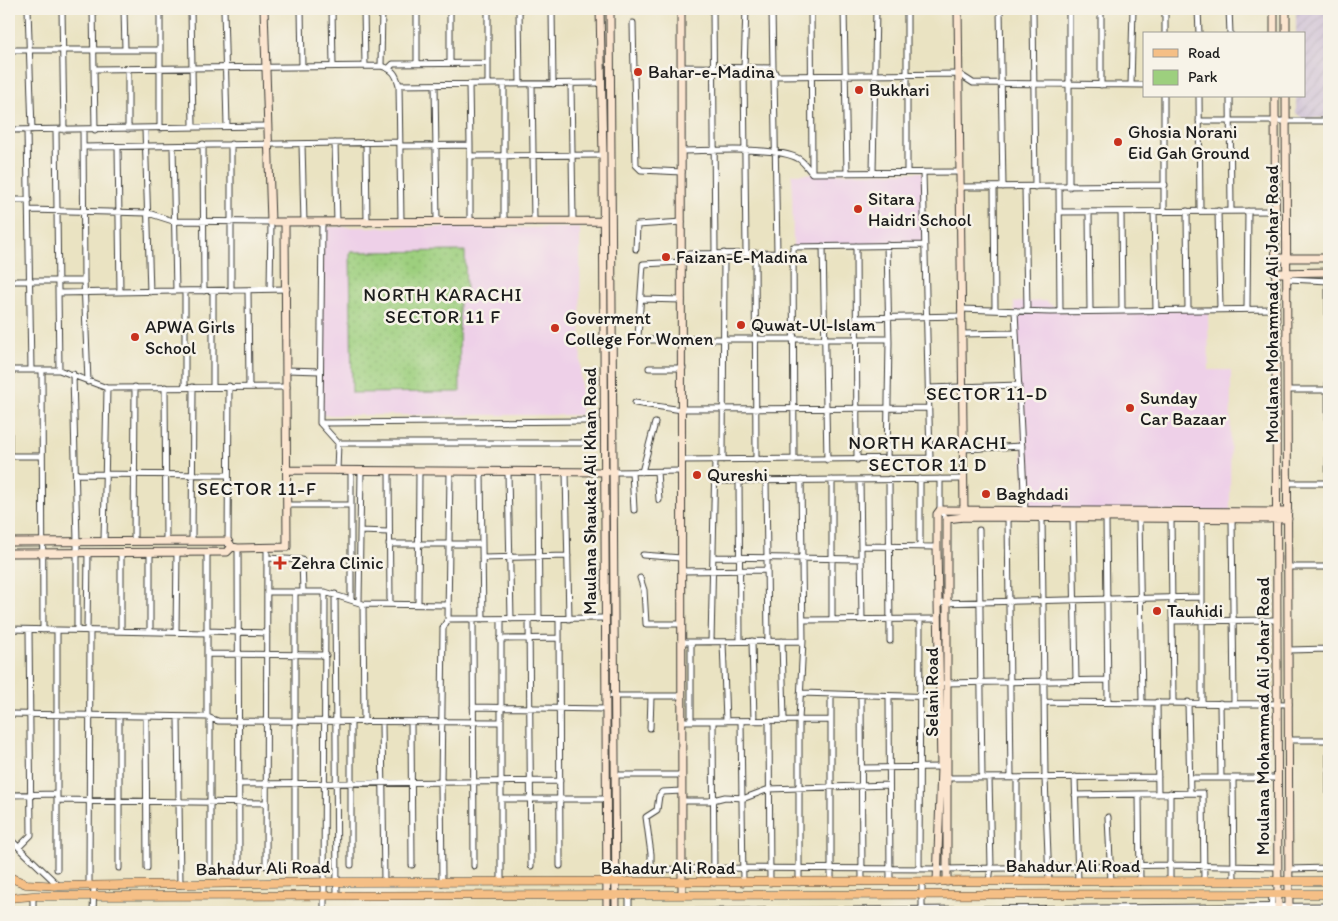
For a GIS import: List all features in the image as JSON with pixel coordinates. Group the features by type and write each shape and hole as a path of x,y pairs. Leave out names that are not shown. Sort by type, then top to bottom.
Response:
{"main road":[{"name":"Bahadur Ali Road","path":"9,877 36,885 59,886 325,882 799,884 890,882 1329,882"},
{"name":"Bahadur Ali Road","path":"9,898 33,896 606,894 1329,894"}],"street":[{"path":"28,9 30,370"},
{"path":"62,9 64,130"},
{"path":"93,9 95,130"},
{"path":"124,9 125,50"},
{"path":"160,9 160,129"},
{"path":"191,9 193,126"},
{"path":"224,9 227,126"},
{"path":"264,9 271,222 270,289"},
{"path":"301,9 302,67"},
{"path":"332,9 333,66"},
{"path":"364,9 365,66"},
{"path":"381,66 382,9"},
{"path":"417,9 417,64"},
{"path":"450,9 450,63"},
{"path":"488,9 488,84"},
{"path":"519,9 520,84"},
{"path":"552,9 553,84"},
{"name":"Maulana Shaukat Ali Khan Road","path":"600,9 603,155 606,618 615,775 616,912"},
{"name":"Maulana Shaukat Ali Khan Road","path":"607,912 606,709 611,696 615,472 610,9"},
{"path":"681,9 683,340 681,460 682,894"},
{"path":"713,9 716,254"},
{"path":"746,9 744,68 746,253"},
{"path":"772,9 777,253"},
{"path":"811,9 812,173"},
{"path":"844,9 847,173"},
{"path":"874,172 876,9"},
{"path":"907,9 907,172"},
{"path":"958,9 964,514"},
{"path":"1000,9 1003,187"},
{"path":"1033,9 1035,187"},
{"path":"1069,9 1069,187"},
{"path":"1101,9 1101,85"},
{"path":"1131,85 1133,9"},
{"path":"1165,9 1165,32"},
{"path":"1198,9 1199,32"},
{"path":"1229,9 1230,32"},
{"path":"1274,9 1274,32"},
{"path":"1286,9 1286,32"},
{"path":"632,23 636,166 641,170 682,172"},
{"path":"9,50 159,50"},
{"path":"390,68 394,64 488,63"},
{"path":"94,69 333,66 381,66 390,68 396,74 399,85 401,222"},
{"path":"682,67 773,68"},
{"path":"128,69 128,130"},
{"path":"774,74 959,74 974,83 1143,85"},
{"path":"399,85 601,83"},
{"path":"469,84 470,221"},
{"path":"504,84 504,222"},
{"path":"532,84 534,222"},
{"path":"571,84 573,221"},
{"path":"435,85 437,222"},
{"path":"1164,98 1164,212"},
{"path":"1199,98 1200,211"},
{"path":"1230,98 1231,211"},
{"name":"Moulana Mohammad Ali Johar Road","path":"1275,98 1278,704 1278,882 1275,894 1276,908"},
{"name":"Moulana Mohammad Ali Johar Road","path":"1286,98 1289,909"},
{"path":"1199,121 1329,121"},
{"path":"9,130 128,130 193,126 267,126"},
{"path":"145,129 150,292"},
{"path":"56,130 59,370"},
{"path":"84,130 84,281 88,382"},
{"path":"83,147 173,147 203,144 366,142 470,145"},
{"path":"366,142 367,222"},
{"path":"335,143 336,223"},
{"path":"203,144 204,291"},
{"path":"231,144 231,291"},
{"path":"302,144 304,223"},
{"path":"118,147 120,292"},
{"path":"173,147 176,291"},
{"path":"682,151 776,154 798,158 812,173 960,172"},
{"path":"470,156 603,155"},
{"path":"681,460 930,458 923,172"},
{"path":"960,187 1164,186"},
{"path":"994,187 995,309"},
{"path":"1025,187 1027,311"},
{"path":"1059,187 1060,311"},
{"path":"9,200 29,200"},
{"path":"29,210 148,213 174,221 203,222 336,223 603,220"},
{"path":"1187,211 1188,310"},
{"path":"1218,211 1220,310"},
{"path":"1247,309 1248,211"},
{"path":"1059,212 1276,211"},
{"path":"1089,212 1090,310"},
{"path":"1121,212 1122,310"},
{"path":"1154,212 1156,310"},
{"path":"636,249 636,225 682,222"},
{"path":"9,542 192,540 231,547 267,548 284,548 288,544 285,223"},
{"path":"322,223 320,423 338,443 337,471"},
{"path":"794,460 793,247 925,245"},
{"path":"823,246 827,460"},
{"path":"856,246 857,460"},
{"path":"887,459 888,246"},
{"path":"724,253 724,460"},
{"path":"755,253 756,460"},
{"path":"682,254 793,253"},
{"path":"1276,258 1329,258"},
{"path":"682,262 644,263 640,339 888,339"},
{"path":"1288,276 1329,272 1329,882"},
{"path":"1276,273 1329,281"},
{"path":"9,281 84,281"},
{"path":"58,293 287,289"},
{"path":"248,290 249,387"},
{"path":"185,291 185,387"},
{"path":"213,291 213,386"},
{"path":"641,299 682,300"},
{"path":"857,318 927,317 995,309 1060,311 1276,309"},
{"path":"1015,311 1025,511"},
{"path":"962,334 1016,333"},
{"path":"649,368 683,368"},
{"path":"9,370 59,370 107,388 193,386 287,387"},
{"path":"42,370 43,630"},
{"path":"287,370 320,371"},
{"path":"73,374 78,542 77,630"},
{"path":"9,380 9,456 42,456"},
{"path":"929,388 1019,385"},
{"path":"192,540 193,386"},
{"path":"229,386 228,475 237,632 239,866"},
{"path":"134,541 135,387"},
{"path":"165,387 166,540"},
{"path":"104,541 107,388"},
{"path":"1288,390 1329,390"},
{"path":"635,403 682,410 929,408"},
{"path":"320,423 588,421"},
{"path":"642,472 655,424"},
{"path":"338,443 588,443"},
{"path":"963,449 1022,446"},
{"path":"711,642 715,460"},
{"path":"288,470 481,473 681,471"},
{"path":"350,599 351,471"},
{"path":"361,471 360,531 364,722"},
{"path":"389,472 390,604"},
{"path":"418,604 419,472"},
{"path":"442,883 443,628 448,619 450,472"},
{"path":"538,472 539,619"},
{"path":"566,472 570,619"},
{"path":"632,472 634,510"},
{"path":"657,472 659,500"},
{"path":"481,473 483,619"},
{"path":"508,473 511,619"},
{"path":"76,474 228,475"},
{"path":"889,479 890,641"},
{"path":"920,479 920,546"},
{"path":"940,479 940,510 947,519 964,514 1025,511 1288,516"},
{"path":"714,481 964,479"},
{"path":"739,480 740,641"},
{"path":"766,480 768,641"},
{"path":"799,884 799,720 803,641 801,480"},
{"path":"832,480 832,620"},
{"path":"860,480 862,620"},
{"path":"1288,483 1329,483"},
{"path":"288,505 351,505"},
{"path":"940,510 1008,518 1232,519 1277,516"},
{"name":"Selani Road","path":"940,510 937,514 938,619 944,683 940,697 941,767 947,882"},
{"path":"1008,518 1010,682 1018,882"},
{"path":"1042,518 1045,778 1049,882"},
{"path":"1073,518 1076,680"},
{"path":"1106,518 1108,701"},
{"path":"1139,518 1142,702"},
{"path":"1171,518 1173,702"},
{"name":"Selani Road","path":"937,882 943,778 947,519"},
{"path":"1202,519 1202,702"},
{"path":"1232,519 1234,703"},
{"path":"979,530 982,778"},
{"path":"360,531 390,532"},
{"path":"390,544 482,544"},
{"path":"861,546 937,546"},
{"path":"9,553 207,552 231,547"},
{"path":"266,866 267,548"},
{"path":"88,552 93,912"},
{"path":"121,552 121,631"},
{"path":"150,552 150,632"},
{"path":"176,632 177,552"},
{"path":"207,552 210,867"},
{"path":"643,555 681,558"},
{"path":"482,558 568,556"},
{"path":"713,558 802,557 861,559"},
{"path":"267,558 302,560 303,592"},
{"path":"1288,567 1329,567"},
{"path":"682,571 767,570"},
{"path":"640,578 644,590 646,624 681,624"},
{"path":"267,592 325,592 361,603 448,605"},
{"path":"295,592 295,866"},
{"path":"324,912 325,592"},
{"path":"335,594 337,895"},
{"path":"938,603 1202,597"},
{"path":"448,619 606,618"},
{"path":"473,619 474,866"},
{"path":"500,619 501,883"},
{"path":"528,619 530,866"},
{"path":"559,619 560,866"},
{"path":"919,869 920,619"},
{"path":"803,620 938,619"},
{"path":"1172,621 1277,620"},
{"path":"9,630 267,632"},
{"path":"19,847 31,835 29,630"},
{"path":"56,869 57,630"},
{"path":"500,639 559,638"},
{"path":"752,641 754,720"},
{"path":"782,641 784,720"},
{"path":"682,642 803,641"},
{"path":"691,642 691,721"},
{"path":"723,642 726,721"},
{"path":"1289,650 1328,649"},
{"path":"207,654 326,655"},
{"path":"944,683 1107,680"},
{"path":"800,693 940,697"},
{"path":"831,695 831,883"},
{"path":"862,695 862,883"},
{"path":"611,696 682,696"},
{"path":"889,696 890,882"},
{"path":"650,728 651,697"},
{"path":"1044,702 1108,701 1289,704"},
{"path":"1157,702 1158,794"},
{"path":"1188,702 1190,793"},
{"path":"1220,703 1220,778"},
{"path":"473,707 606,709"},
{"path":"9,714 178,717 237,721 442,724 500,722"},
{"path":"119,717 119,868"},
{"path":"146,717 147,868"},
{"path":"178,717 180,884"},
{"path":"769,720 770,883"},
{"path":"682,721 830,720"},
{"path":"713,721 714,883"},
{"path":"742,721 743,883"},
{"path":"351,722 351,865"},
{"path":"382,723 384,882"},
{"path":"411,723 412,865"},
{"path":"1289,740 1329,740"},
{"path":"862,768 941,767"},
{"path":"615,775 682,775"},
{"path":"943,778 1158,777"},
{"path":"989,778 991,867 989,882"},
{"path":"1075,778 1078,882"},
{"path":"1190,778 1278,778"},
{"path":"1233,778 1234,882"},
{"path":"238,784 441,784 560,781"},
{"path":"682,801 714,801 725,797 742,798 769,789 889,785"},
{"path":"651,871 646,817 657,810 658,796 662,792 682,791"},
{"path":"1170,793 1170,882"},
{"path":"1075,795 1203,793 1204,882"},
{"path":"9,795 30,794 119,801 266,803"},
{"path":"1139,794 1140,882"},
{"path":"501,798 530,800 606,799"},
{"path":"1108,817 1111,882"},
{"path":"9,838 59,886"},
{"path":"616,871 714,868 862,867 947,869 1018,866 1171,865 1278,867"},
{"path":"1290,869 1329,868"},
{"path":"922,882 922,911"},
{"path":"629,894 629,912"},
{"path":"33,896 33,912"},
{"path":"616,912 1289,909 1329,906"},
{"path":"1271,912 1276,908"}],"shaded area":[{"path":"1296,9 1329,9 1329,118 1302,118 1296,113 1296,98 1306,98 1306,32 1296,32"},
{"name":"Sitara Haidri School","path":"923,172 925,245 793,247 792,174"},
{"path":"322,227 580,228 581,415 320,415"},
{"path":"1046,301 1061,311 1208,310 1209,370 1231,370 1230,512 1026,511 1014,302"}],"green space":[{"path":"465,251 466,296 459,297 460,392 352,393 350,252"}],"place":[{"name":"Bahar-e-Madina","path":"638,72"},
{"name":"Bukhari","path":"859,90"},
{"name":"Ghosia Norani Eid Gah Ground","path":"1118,142"},
{"name":"Sitara Haidri School","path":"858,209"},
{"name":"Faizan-E-Madina","path":"666,257"},
{"name":"Quwat-Ul-Islam","path":"741,325"},
{"name":"Goverment College For Women","path":"555,328"},
{"name":"APWA Girls School","path":"135,337"},
{"name":"Sunday Car Bazaar","path":"1130,408"},
{"name":"Qureshi","path":"697,475"},
{"name":"Baghdadi","path":"986,494"},
{"name":"Zehra Clinic","path":"280,563"},
{"name":"Tauhidi","path":"1157,611"}],"district":[{"name":"NORTH KARACHI SECTOR 11 F","path":"443,305"},
{"name":"SECTOR 11-D","path":"987,393"},
{"name":"NORTH KARACHI SECTOR 11 D","path":"928,453"},
{"name":"SECTOR 11-F","path":"257,488"}]}
